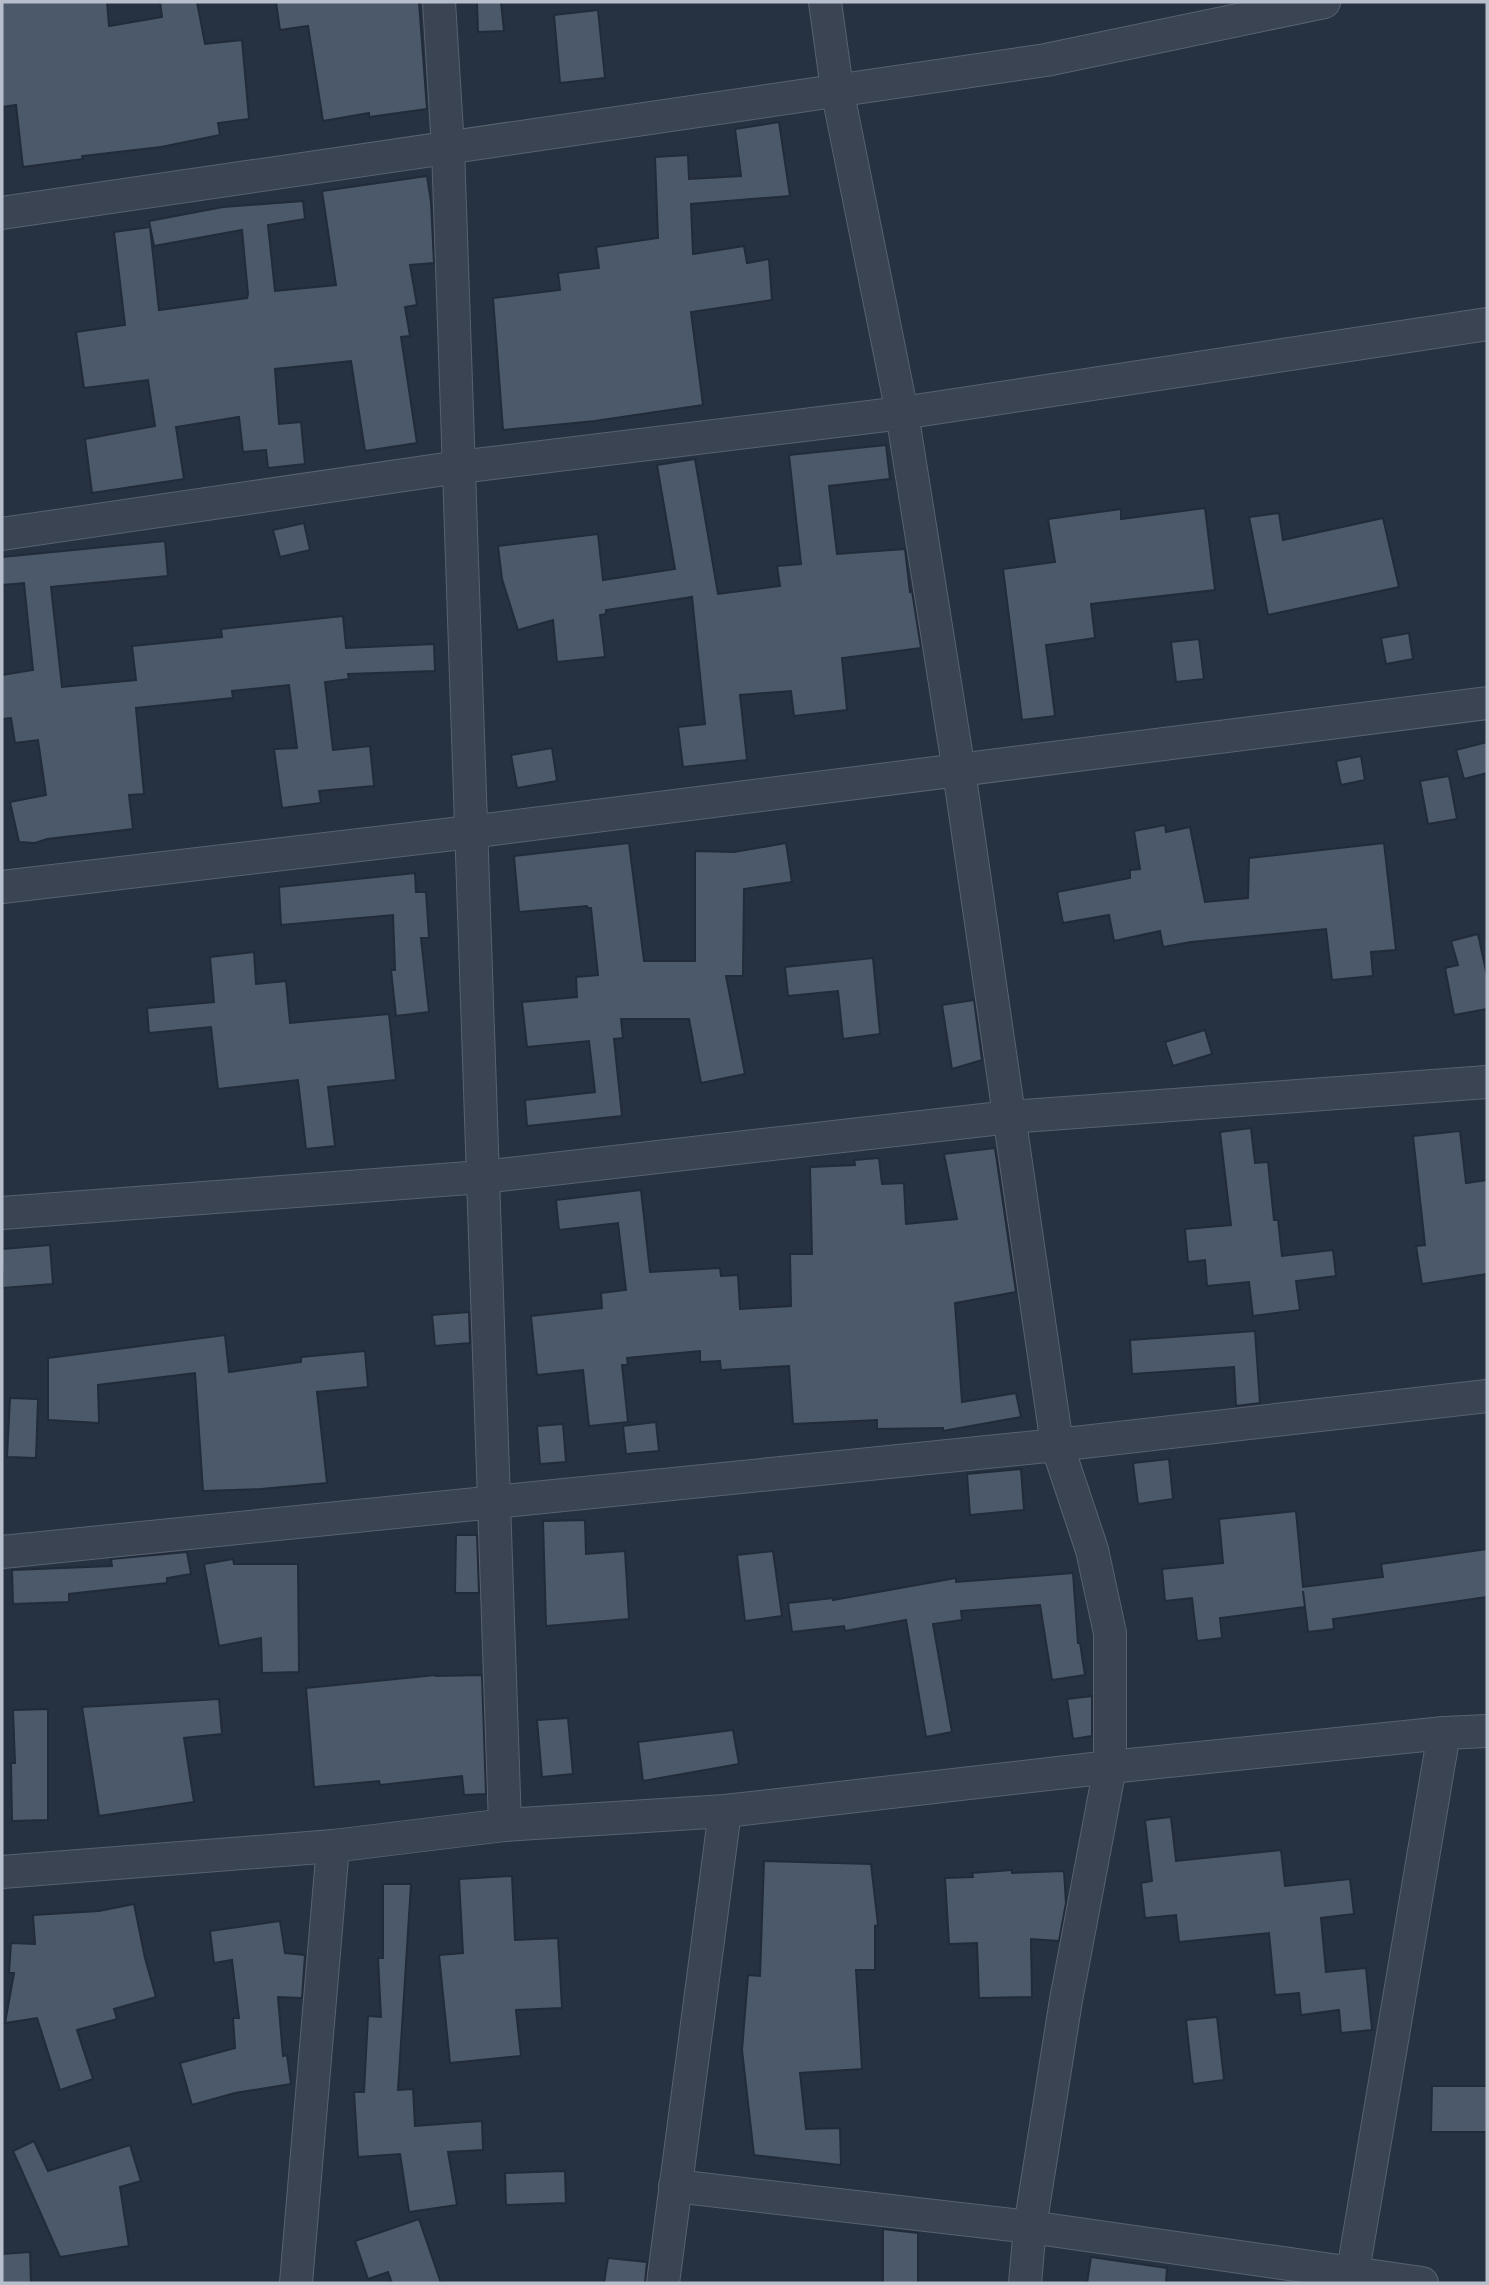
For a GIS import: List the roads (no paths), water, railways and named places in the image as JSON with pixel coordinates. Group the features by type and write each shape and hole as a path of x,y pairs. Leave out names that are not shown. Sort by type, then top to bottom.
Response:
{"street":[{"path":"439,2 448,148 505,1825"},
{"path":"825,2 838,89 902,413 959,771 1057,1445 1092,1550 1110,1633 1110,1767 1066,2000 1030,2227 1025,2283"},
{"path":"2,213 1046,60 1324,2"},
{"path":"2,534 458,467 902,413 1487,324"},
{"path":"2,887 470,832 1487,703"},
{"path":"2,1213 482,1177 1010,1117 1487,1082"},
{"path":"2,1552 1057,1445 1487,1396"},
{"path":"2,1872 332,1846 505,1825 725,1811 1110,1767 1487,1731"},
{"path":"1352,2279 1444,1733"},
{"path":"663,2283 725,1811"},
{"path":"296,2283 332,1846"},
{"path":"675,2186 1030,2227 1352,2279 1422,2283"}]}
